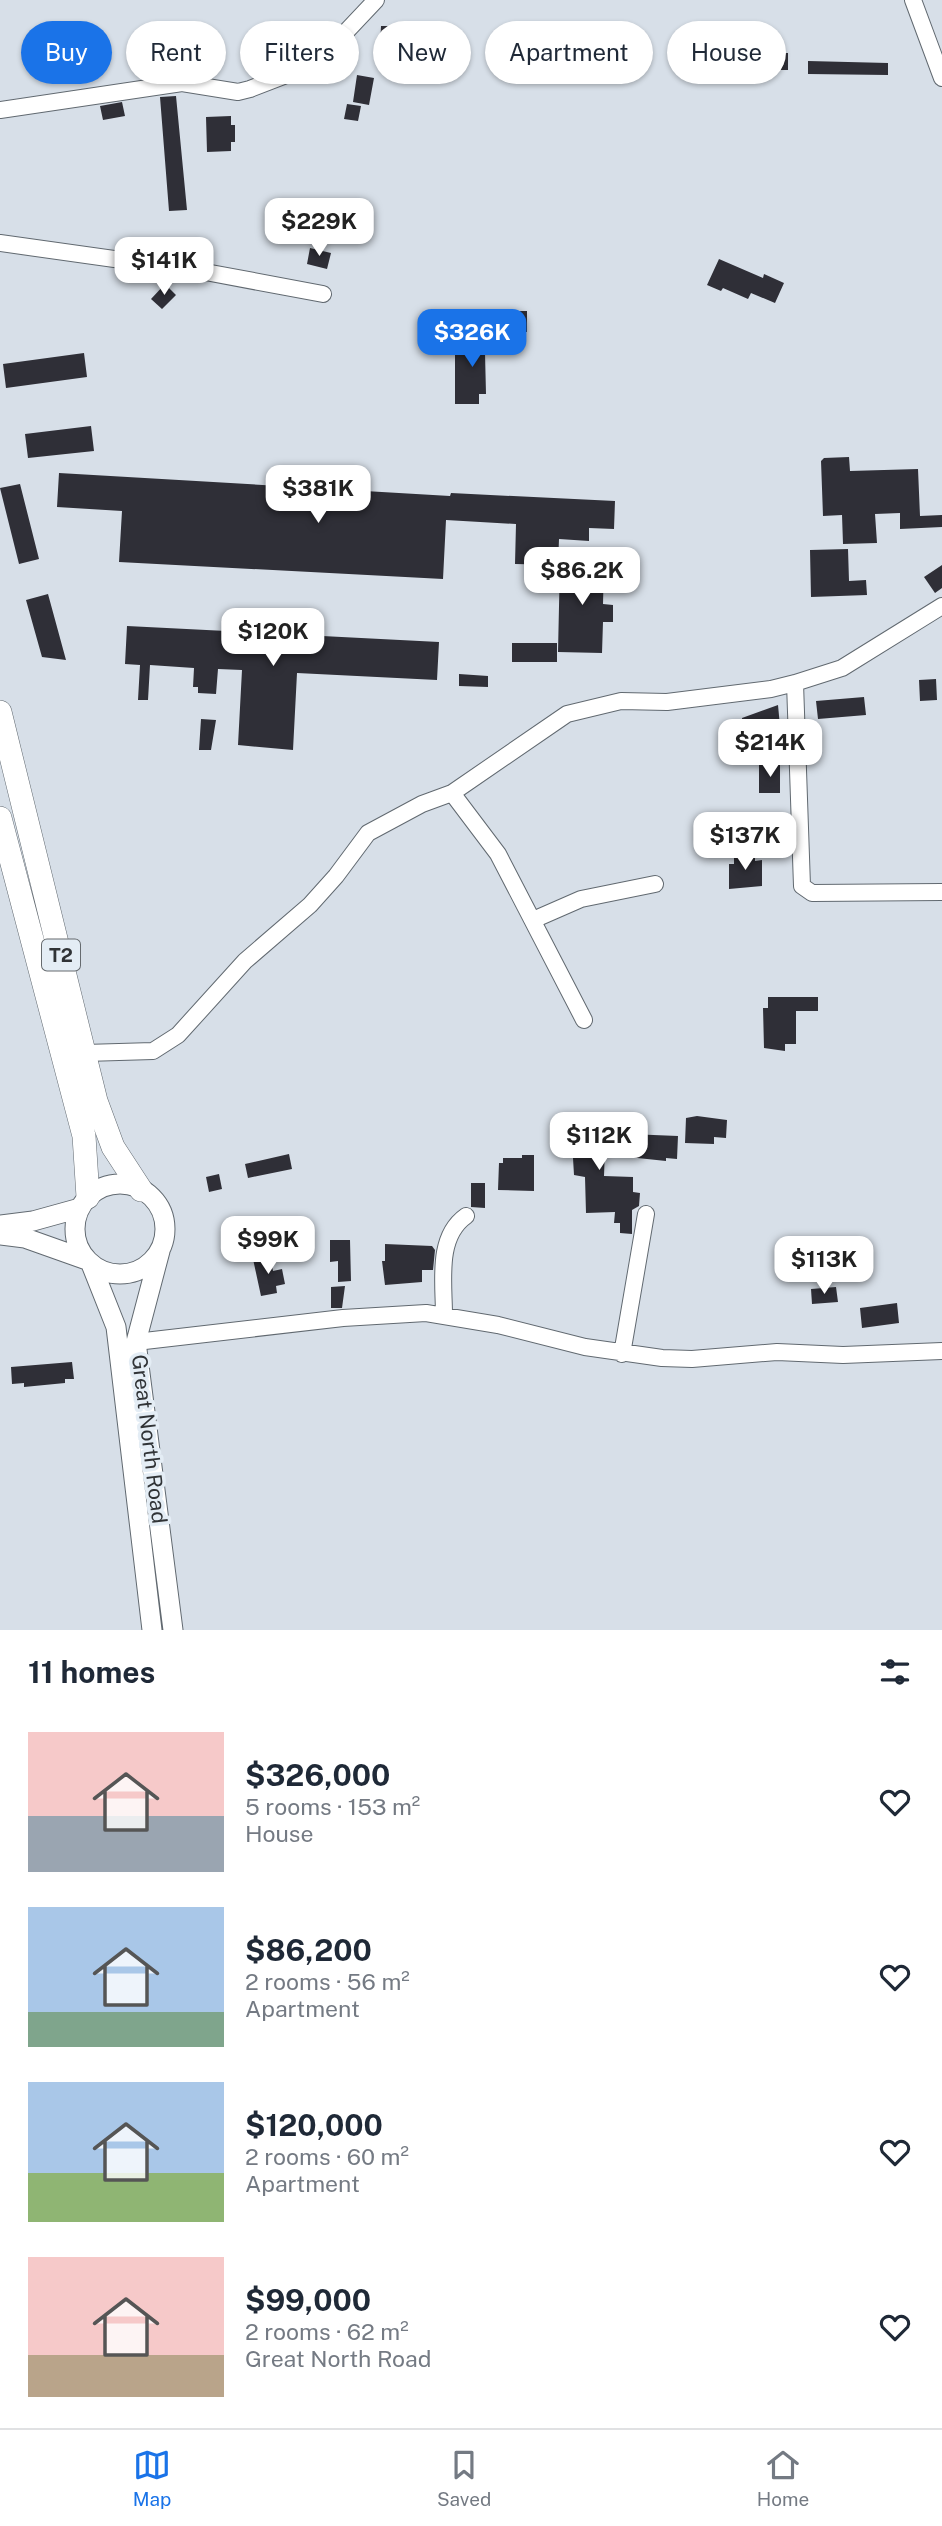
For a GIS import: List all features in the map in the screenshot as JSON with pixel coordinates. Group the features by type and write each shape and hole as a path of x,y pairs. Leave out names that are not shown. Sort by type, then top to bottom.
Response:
{"highway":[{"name":"T2","path":"0,712 96,1101 113,1147 141,1190"},
{"name":"T2","path":"0,818 84,1136 84,1203"}],"main road":[{"path":"0,1225 33,1221 84,1203 113,1185 141,1190 157,1204 164,1221 160,1251 144,1268 129,1273 113,1274 25,1238 0,1235"},
{"path":"84,1203 75,1231 78,1247 89,1262"},
{"name":"Great North Road","path":"160,1251 136,1342 173,1630"},
{"name":"Great North Road","path":"89,1262 116,1327 152,1630"}],"street":[{"path":"0,110 182,83 239,92 250,89 299,69 327,53 376,0"},
{"path":"913,0 942,78"},
{"path":"0,243 200,271 323,294"},
{"path":"85,1053 153,1051 178,1035 245,961 310,905 368,833 422,804 452,793 567,714 621,701 667,702 771,689 842,668 942,606"},
{"path":"795,682 803,886 812,892 942,892"},
{"path":"452,793 498,854 584,1020"},
{"path":"533,920 581,899 655,884"},
{"path":"621,1354 646,1214"},
{"path":"444,1315 444,1257 455,1224 466,1216"},
{"path":"136,1342 386,1314 444,1315 621,1354 692,1359 777,1352 843,1355 942,1351"}],"building":[{"path":"786,53 788,53 786,70"},
{"path":"808,61 888,63 888,75 808,74"},
{"path":"359,75 373,78 369,105 353,102"},
{"path":"176,96 187,210 169,211 160,97"},
{"path":"122,102 125,116 103,120 100,106"},
{"path":"347,104 361,106 358,121 344,119"},
{"path":"231,116 231,125 235,125 235,142 231,142 231,151 207,152 206,117"},
{"path":"310,248 331,253 327,269 307,264"},
{"path":"719,259 763,278 764,274 784,283 775,303 751,293 748,299 723,288 721,291 707,285"},
{"path":"165,284 176,295 162,309 151,299"},
{"path":"517,311 527,311 527,332 517,332"},
{"path":"464,338 496,339 496,353 485,353 486,394 479,394 479,404 455,404 455,345 464,345"},
{"path":"84,353 87,377 6,388 3,364"},
{"path":"91,426 94,451 28,458 25,434"},
{"path":"849,457 850,471 918,469 920,516 942,515 942,527 900,529 900,513 875,514 877,543 843,544 842,515 823,516 821,461 824,458"},
{"path":"59,473 450,496 451,493 615,501 614,529 589,528 589,541 559,539 558,565 515,564 516,524 446,520 443,579 119,562 122,511 57,507"},
{"path":"20,484 39,559 19,564 0,488"},
{"path":"848,549 849,581 866,580 867,595 811,597 810,550"},
{"path":"560,561 604,562 603,604 613,605 613,622 603,622 602,653 558,652"},
{"path":"942,565 942,588 935,593 924,577"},
{"path":"48,594 66,660 42,657 26,600"},
{"path":"127,626 439,642 437,680 297,673 293,750 238,745 242,670 218,669 216,694 198,693 198,687 193,687 194,668 150,665 148,700 138,700 140,665 125,664"},
{"path":"512,643 557,643 557,662 512,662"},
{"path":"459,674 488,676 488,687 459,686"},
{"path":"936,679 937,700 920,701 919,680"},
{"path":"864,697 866,715 818,719 816,701"},
{"path":"778,705 781,737 755,743 744,742 742,718"},
{"path":"201,719 216,720 211,750 199,750"},
{"path":"780,764 780,793 759,793 759,765"},
{"path":"734,853 755,853 755,861 762,860 762,886 729,889 729,864 734,864"},
{"path":"768,997 818,997 818,1011 796,1011 796,1044 785,1044 785,1051 764,1048 763,1008 768,1008"},
{"path":"697,1116 727,1120 726,1138 714,1137 714,1144 685,1143 686,1118"},
{"path":"562,1119 606,1119 604,1176 633,1177 633,1192 640,1193 639,1206 632,1210 632,1234 620,1233 620,1223 614,1223 615,1212 586,1213 585,1177 574,1175 573,1158 568,1158 568,1138 563,1138"},
{"path":"629,1134 678,1136 677,1159 666,1158 666,1161 628,1157"},
{"path":"289,1154 292,1169 248,1178 245,1164"},
{"path":"522,1155 534,1155 534,1191 498,1190 499,1163 503,1163 503,1158 522,1158"},
{"path":"219,1174 222,1189 209,1192 206,1177"},
{"path":"471,1183 485,1183 485,1208 471,1207"},
{"path":"330,1240 350,1240 351,1281 338,1282 338,1261 330,1262"},
{"path":"385,1244 432,1246 435,1250 433,1270 422,1270 422,1282 385,1285 382,1261 385,1261"},
{"path":"270,1256 273,1271 282,1269 285,1284 276,1286 277,1293 261,1296 253,1259"},
{"path":"345,1286 342,1308 331,1308 331,1287"},
{"path":"836,1287 838,1302 812,1304 811,1289"},
{"path":"897,1303 899,1323 862,1328 860,1308"},
{"path":"72,1362 74,1379 65,1379 65,1383 24,1387 24,1383 12,1384 11,1367"}]}
